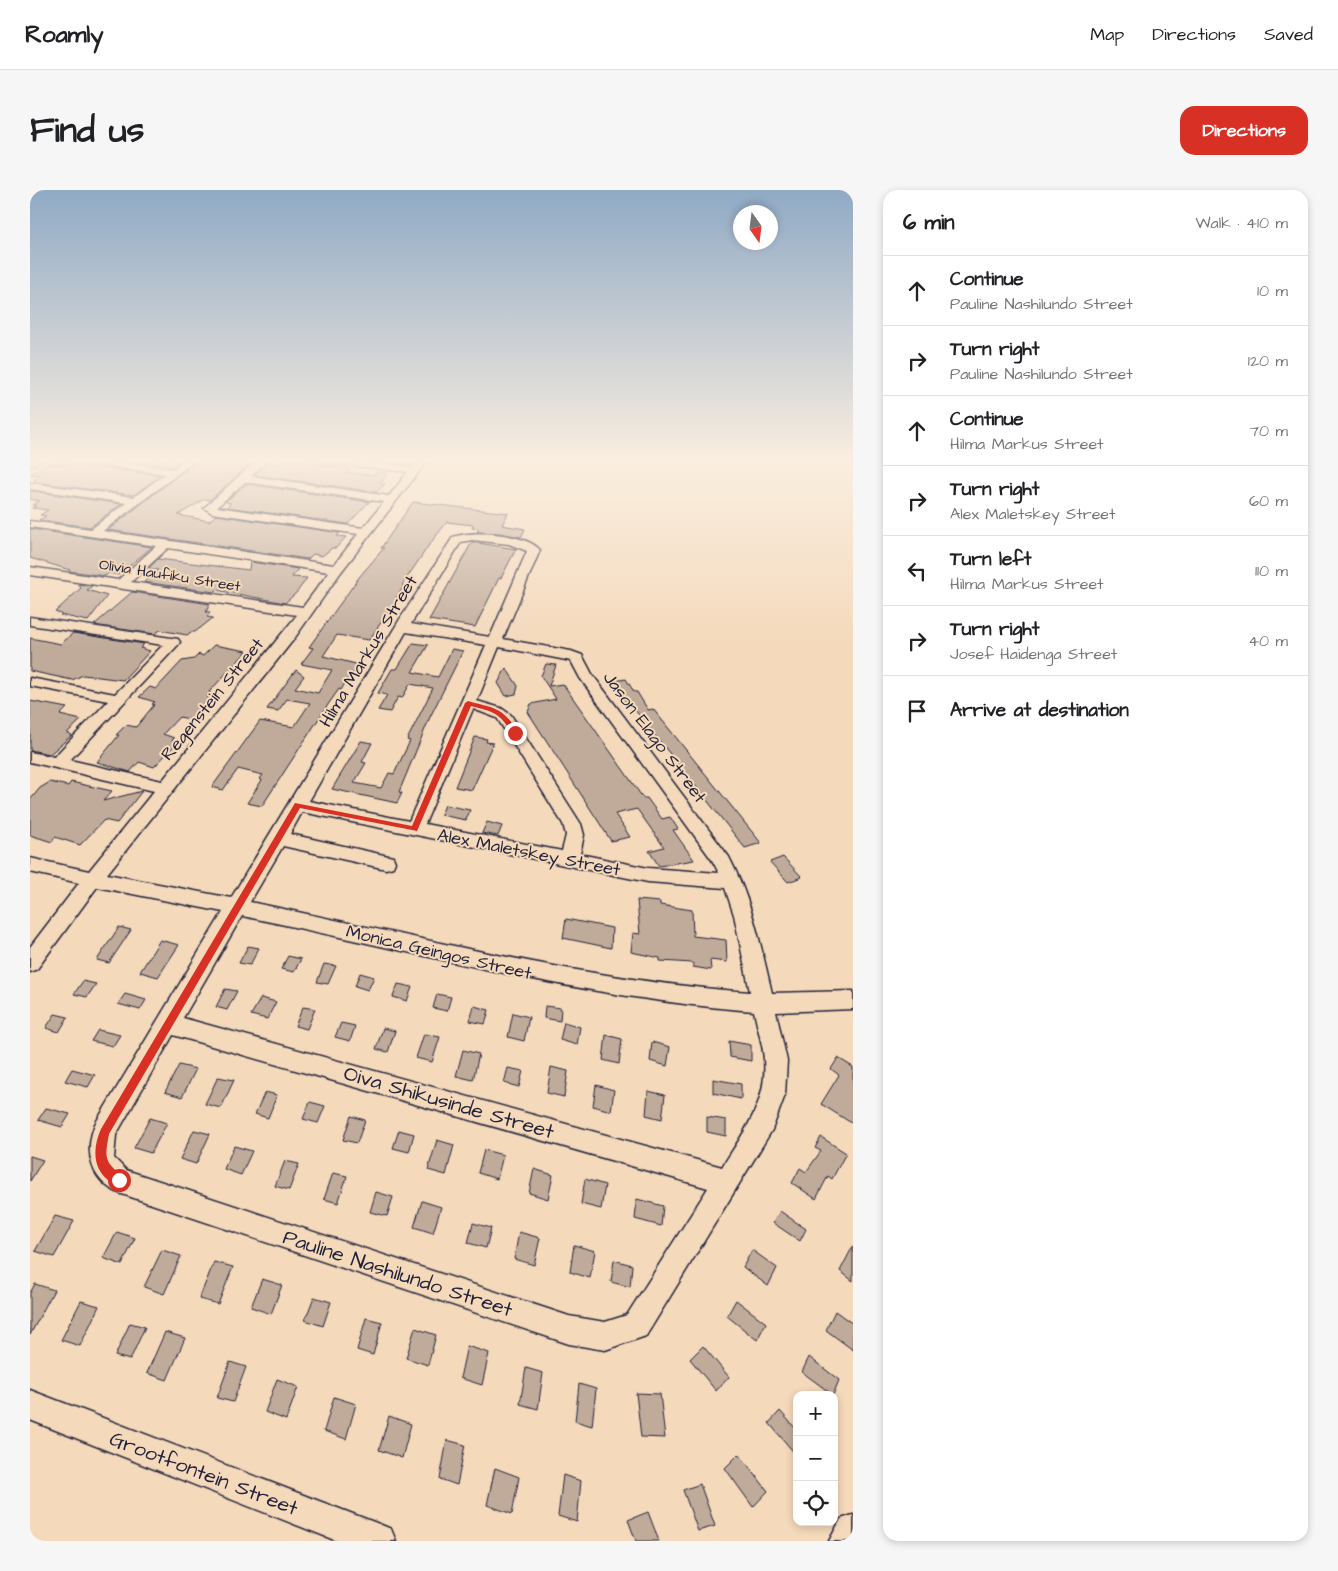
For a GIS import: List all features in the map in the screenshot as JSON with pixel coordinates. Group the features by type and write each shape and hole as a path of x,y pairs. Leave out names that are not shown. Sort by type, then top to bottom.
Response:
{"street":[{"path":"92,534 108,522"},
{"path":"296,522 366,532"},
{"name":"Regenstein Street","path":"30,963 92,880 168,788 374,522"},
{"path":"30,524 337,569"},
{"name":"Hilma Markus Street","path":"237,906 457,540 469,536 524,543 534,550 414,829"},
{"path":"121,584 165,544"},
{"name":"Olivia Haufiku Street","path":"33,574 121,584 306,612"},
{"path":"30,621 173,642 59,762"},
{"name":"Jason Elago Street","path":"403,627 577,658 584,676 720,857 732,881 744,915 764,1002"},
{"path":"30,682 119,699"},
{"path":"468,703 496,711 503,715 515,733 572,824 574,835 569,860"},
{"path":"30,757 168,788"},
{"name":"Alex Maletskey Street","path":"298,805 656,876 732,881"},
{"path":"278,838 386,862"},
{"name":"Monica Geingos Street","path":"30,866 92,880 237,906 576,982 652,993 764,1002 853,1000"},
{"name":"Pauline Nashilundo Street","path":"237,906 104,1132 100,1154 105,1170 119,1180 569,1330 605,1336 636,1326 760,1130 773,1095 776,1061 764,1002"},
{"name":"Oiva Shikusinde Street","path":"169,1024 728,1181"},
{"name":"Grootfontein Street","path":"30,1405 379,1541"},
{"path":"846,1541 853,1531"}],"building":[{"path":"54,522 97,522 90,527"},
{"path":"118,522 265,522 340,533 337,536 346,537 336,548 332,548 322,556 313,554 308,559 108,530"},
{"path":"399,522 447,522 402,585 404,586 396,598 398,598 369,640 337,635 323,656 356,664 354,674 351,673 341,690 339,689 327,706 262,806 247,803 262,780 260,779 263,775 238,769 223,790 212,787 260,721 294,727 310,703 287,699 278,711 267,709 296,670 304,676 295,688 318,693 332,670 301,664 313,648 309,647 360,576 384,548 381,548"},
{"path":"447,522 503,522 502,525 525,529 521,537 477,532 479,529 472,528 473,525"},
{"path":"30,529 152,547 118,575 109,573 105,576 69,571 30,558"},
{"path":"472,542 516,549 501,578 499,578 475,627 429,620"},
{"path":"158,559 249,570 250,562 298,569 292,577 307,578 297,592 285,603 216,590 215,592 144,582 158,570 149,568"},
{"path":"78,584 92,586 87,590 107,596 88,621 60,615 55,612 81,588"},
{"path":"132,592 210,604 206,612 210,612 207,617 213,618 195,632 187,635 160,630 155,634 94,625"},
{"path":"73,633 144,644 140,648 150,651 123,680 83,675 72,680 30,671 30,638 61,644"},
{"path":"413,643 428,645 412,672 438,677 452,649 463,651 430,717 399,792 402,793 397,803 332,789 361,741 372,743 362,762 366,763 354,783 381,788 389,773 394,774 410,741 407,740 433,688 410,684 402,698 398,697 390,712 378,710 387,695 378,693 392,669 397,669"},
{"path":"214,645 247,651 209,692 211,693 207,697 214,698 195,720 179,717 163,734 174,738 172,741 177,743 154,767 139,762 130,772 97,762 119,735 116,735 126,725 136,727 154,705 152,704 155,702 139,697 150,687 156,689 182,661 194,659 199,654 203,656"},
{"path":"546,664 556,665 549,686 563,684 643,798 647,798 662,819 670,817 678,829 673,830 694,860 659,866 649,851 664,847 637,809 615,814 630,837 611,841 528,712 531,704 556,699 541,676"},
{"path":"506,668 518,686 516,694 506,696 498,683"},
{"path":"626,679 648,710 653,709 761,843 745,848 627,700 624,700 614,681"},
{"path":"30,701 67,708 60,715 81,720 67,733 72,735 50,754 30,750"},
{"path":"475,737 487,739 486,742 493,743 472,790 455,787"},
{"path":"50,782 68,786 71,782 112,791 103,801 142,791 117,823 104,820 80,845 55,837 52,842 30,835 30,800 40,788"},
{"path":"445,805 470,810 466,820 441,815"},
{"path":"487,822 502,826 498,836 482,833"},
{"path":"783,857 802,877 788,882 770,862"},
{"path":"637,900 660,902 660,905 692,910 693,936 726,940 727,962 710,960 711,970 693,967 693,963 660,961 660,958 631,952 633,933 640,934"},
{"path":"566,919 612,928 611,948 563,938"},
{"path":"119,927 131,930 109,963 97,960"},
{"path":"160,940 179,945 158,977 140,972"},
{"path":"248,946 259,948 250,965 239,963"},
{"path":"288,956 301,959 294,972 281,969"},
{"path":"324,964 336,966 328,984 317,982"},
{"path":"360,973 374,977 368,990 355,986"},
{"path":"83,981 96,984 87,997 74,994"},
{"path":"398,984 412,987 407,1001 393,997"},
{"path":"225,989 237,991 227,1010 216,1007"},
{"path":"125,994 146,1000 140,1010 118,1004"},
{"path":"437,994 451,997 447,1011 433,1008"},
{"path":"261,998 276,1002 267,1019 251,1015"},
{"path":"474,1006 489,1010 485,1024 470,1021"},
{"path":"545,1006 561,1008 560,1021 544,1018"},
{"path":"303,1007 315,1009 307,1029 295,1026"},
{"path":"513,1013 529,1017 524,1041 508,1037"},
{"path":"55,1014 68,1017 59,1032 46,1028"},
{"path":"564,1022 580,1027 577,1045 560,1040"},
{"path":"341,1023 355,1026 350,1041 335,1037"},
{"path":"383,1028 395,1031 388,1052 376,1049"},
{"path":"98,1030 120,1035 113,1046 91,1041"},
{"path":"424,1034 440,1037 432,1062 416,1058"},
{"path":"606,1035 622,1039 619,1064 603,1060"},
{"path":"729,1041 751,1045 751,1061 730,1057"},
{"path":"652,1042 670,1047 667,1066 650,1061"},
{"path":"463,1050 479,1054 473,1080 456,1076"},
{"path":"838,1058 853,1067 853,1124 821,1104 839,1075 831,1069"},
{"path":"179,1065 196,1069 182,1097 165,1092"},
{"path":"551,1067 568,1071 564,1097 547,1093"},
{"path":"508,1068 523,1071 519,1087 504,1083"},
{"path":"72,1069 95,1075 88,1087 65,1081"},
{"path":"218,1077 234,1080 221,1108 205,1104"},
{"path":"713,1079 741,1084 741,1099 713,1093"},
{"path":"596,1085 614,1090 611,1111 593,1106"},
{"path":"648,1091 665,1095 662,1119 646,1115"},
{"path":"265,1092 277,1095 268,1118 255,1114"},
{"path":"310,1102 325,1106 318,1123 303,1119"},
{"path":"46,1108 70,1114 62,1127 38,1120"},
{"path":"351,1116 365,1120 357,1143 343,1140"},
{"path":"707,1117 726,1120 726,1136 707,1132"},
{"path":"150,1118 167,1123 151,1153 134,1148"},
{"path":"194,1130 210,1134 196,1164 180,1159"},
{"path":"399,1130 414,1134 409,1152 393,1148"},
{"path":"821,1137 846,1153 832,1179 828,1176 816,1199 792,1183 800,1168 806,1172 821,1151 815,1148"},
{"path":"437,1140 454,1145 446,1175 428,1170"},
{"path":"234,1146 252,1151 241,1175 224,1169"},
{"path":"484,1150 503,1155 497,1179 478,1173"},
{"path":"30,1156 43,1160 30,1181"},
{"path":"285,1161 299,1164 289,1190 275,1186"},
{"path":"534,1169 553,1175 548,1199 529,1193"},
{"path":"333,1173 347,1176 338,1203 324,1199"},
{"path":"585,1179 605,1185 601,1209 581,1204"},
{"path":"376,1192 393,1197 387,1216 370,1212"},
{"path":"637,1199 663,1206 661,1226 635,1219"},
{"path":"422,1201 441,1207 433,1233 414,1227"},
{"path":"780,1211 806,1229 800,1241 773,1223"},
{"path":"55,1216 74,1221 54,1257 35,1251"},
{"path":"473,1223 491,1228 486,1248 468,1243"},
{"path":"117,1232 135,1238 122,1265 103,1258"},
{"path":"519,1232 540,1238 534,1265 514,1259"},
{"path":"574,1245 595,1251 590,1278 570,1272"},
{"path":"853,1246 853,1281 840,1271"},
{"path":"162,1250 181,1256 164,1294 144,1287"},
{"path":"752,1250 777,1268 768,1286 743,1267"},
{"path":"614,1260 632,1265 630,1287 611,1282"},
{"path":"214,1262 233,1267 218,1304 199,1299"},
{"path":"262,1279 282,1285 271,1314 251,1307"},
{"path":"35,1284 54,1290 30,1335 30,1293"},
{"path":"314,1297 331,1302 323,1326 305,1320"},
{"path":"736,1300 766,1323 757,1340 727,1316"},
{"path":"81,1301 99,1306 80,1346 61,1340"},
{"path":"835,1311 853,1324 853,1350 826,1330"},
{"path":"366,1318 382,1322 373,1355 357,1350"},
{"path":"130,1323 145,1327 130,1360 115,1356"},
{"path":"415,1328 436,1335 428,1365 406,1358"},
{"path":"165,1332 185,1338 167,1380 147,1373"},
{"path":"467,1346 489,1353 482,1385 460,1378"},
{"path":"703,1346 729,1377 716,1391 690,1359"},
{"path":"809,1357 839,1380 835,1391 828,1391 802,1372"},
{"path":"230,1362 246,1367 233,1402 217,1398"},
{"path":"526,1368 543,1373 538,1409 520,1404"},
{"path":"277,1379 298,1387 286,1420 265,1412"},
{"path":"579,1384 596,1389 592,1426 575,1421"},
{"path":"636,1393 660,1394 665,1438 641,1437"},
{"path":"334,1397 356,1404 346,1439 324,1431"},
{"path":"780,1411 793,1426 793,1451 769,1423"},
{"path":"389,1416 411,1424 402,1458 379,1450"},
{"path":"447,1440 465,1445 457,1485 440,1479"},
{"path":"739,1454 768,1491 753,1507 725,1468"},
{"path":"495,1468 519,1477 512,1514 487,1505"},
{"path":"563,1475 581,1481 577,1522 558,1516"},
{"path":"700,1484 715,1526 698,1531 683,1490"},
{"path":"648,1512 659,1541 636,1541 628,1520"}],"route":[{"path":"119,1180 105,1170 100,1154 104,1132 298,805 414,829 468,703 496,711 503,715 515,733"}]}
